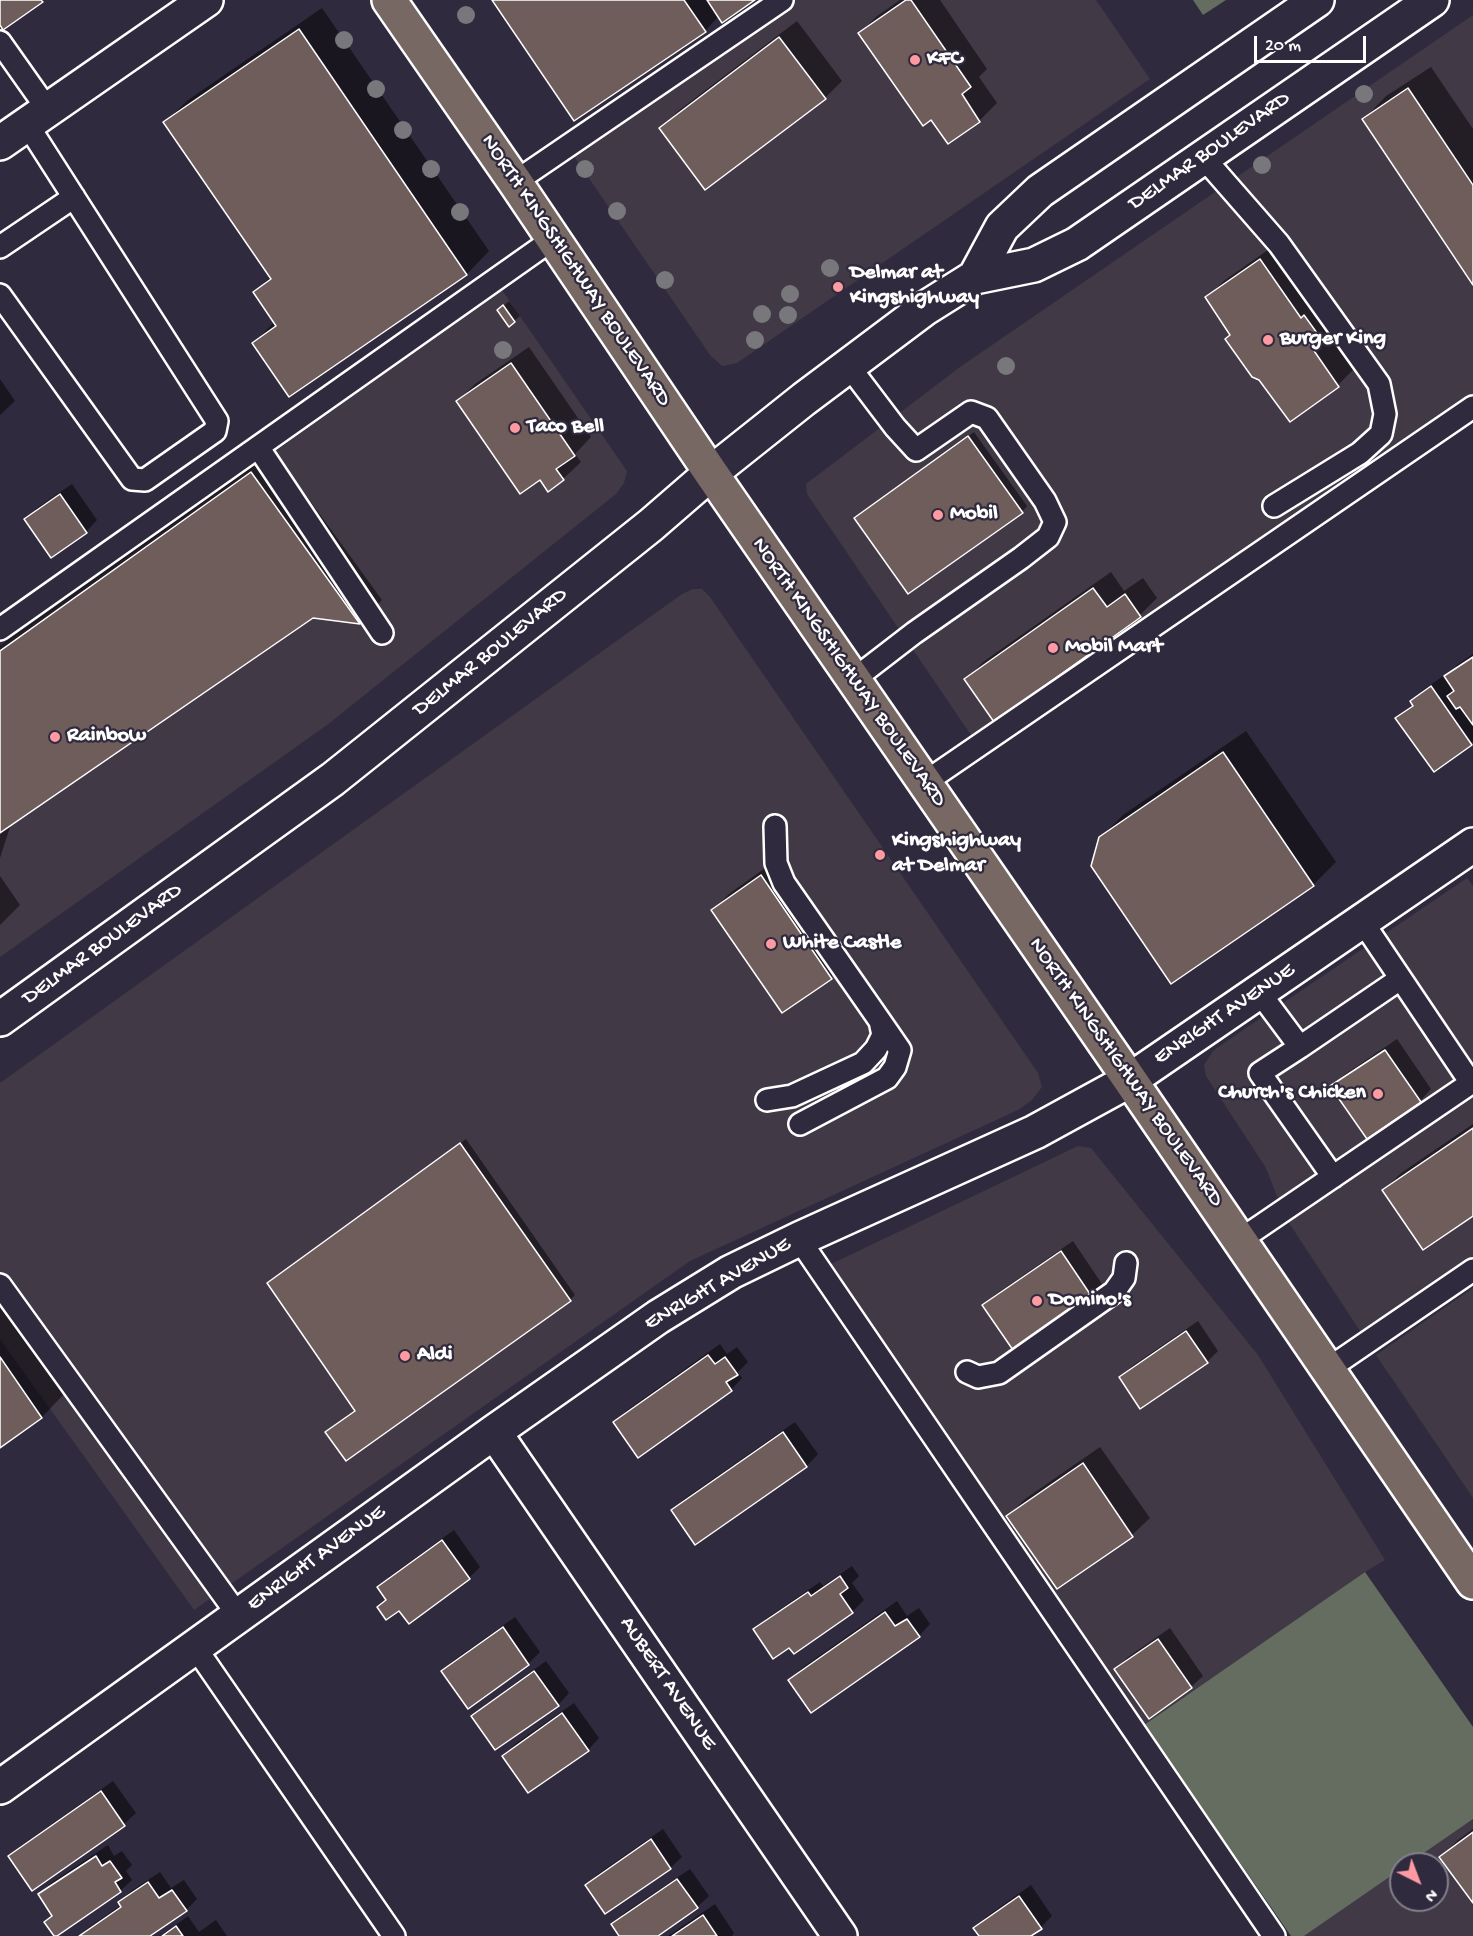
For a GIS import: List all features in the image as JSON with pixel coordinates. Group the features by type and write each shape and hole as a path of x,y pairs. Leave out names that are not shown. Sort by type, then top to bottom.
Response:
{"main road":[{"name":"NORTH KINGSHIGHWAY BOULEVARD","path":"389,0 1473,1582"}],"street":[{"path":"0,143 206,0"},
{"name":"DELMAR BOULEVARD","path":"975,277 1002,228 1040,191 1317,0"},
{"name":"DELMAR BOULEVARD","path":"0,1019 333,779 651,525 711,473 848,365 924,309 975,277 1034,265 1077,244 1432,0"},
{"name":"ENRIGHT AVENUE","path":"0,1787 658,1317 732,1272 799,1239 1035,1132 1130,1080 1473,845"},
{"name":"AUBERT AVENUE","path":"494,1432 840,1936"}],"lane":[{"path":"515,182 782,0"},
{"path":"0,42 74,197 218,421 215,431 145,480 132,478 0,295"},
{"path":"1203,157 1279,244 1379,384 1385,414 1381,434 1360,453 1274,506"},
{"path":"0,247 74,197"},
{"path":"0,628 553,239"},
{"path":"848,365 895,427 916,450 971,412 987,418 1045,501 1055,522 1048,537 1022,558 914,633 853,680"},
{"path":"924,783 1473,407"},
{"path":"258,447 382,633"},
{"path":"775,826 776,863 784,883 900,1050 895,1067 887,1078 800,1124"},
{"path":"1239,1240 1471,1083 1362,921"},
{"path":"1333,1177 1260,1073 1400,979"},
{"path":"1259,992 1300,1047"},
{"path":"767,1100 792,1096 863,1063 876,1049 883,1035 880,1021"},
{"path":"799,1239 1274,1936"},
{"path":"967,1372 978,1377 999,1373 1114,1292 1124,1278 1126,1263"},
{"path":"1328,1369 1473,1270"},
{"path":"0,1285 238,1615"},
{"path":"195,1647 394,1936"}],"shaded area":[{"path":"796,0 1096,0 1150,79 737,363 722,366 710,355 573,155"},
{"path":"1473,15 1473,395 973,738 807,494 806,484 960,367"},
{"path":"502,290 627,471 624,483 616,494 327,725 0,957 0,647"},
{"path":"693,589 702,589 710,597 1038,1073 1042,1087 1032,1100 1018,1110 690,1261 194,1610 0,1339 0,1083 682,594"},
{"path":"1467,878 1473,886 1473,1261 1364,1337 1285,1217 1266,1168 1206,1076 1204,1065 1213,1051 1227,1041"},
{"path":"1078,1146 1091,1148 1258,1355 1385,1560 1144,1725 829,1265"},
{"path":"1473,1288 1473,1498 1376,1355"},
{"path":"1473,1819 1473,1936 1304,1936 1389,1877 1389,1912 1449,1912 1449,1852 1425,1852"}],"green space":[{"path":"1193,0 1226,0 1203,15"},
{"path":"1365,1572 1473,1727 1473,1819 1425,1852 1389,1852 1389,1877 1304,1936 1291,1936 1144,1725"}],"building":[{"path":"0,0 41,0 43,2 3,30 0,25"},
{"path":"492,0 684,0 706,32 574,121"},
{"path":"707,0 755,0 722,23"},
{"name":"KFC","path":"906,0 911,0 971,87 962,94 980,122 948,144 931,120 923,126 858,33"},
{"path":"299,29 467,275 289,397 252,343 276,326 253,292 271,279 163,122"},
{"path":"779,37 826,99 705,190 659,128"},
{"path":"1408,88 1473,185 1473,285 1362,119"},
{"name":"Burger King","path":"1260,259 1301,318 1304,315 1317,333 1308,342 1339,387 1290,422 1259,380 1252,377 1225,339 1230,335 1205,297"},
{"path":"503,305 515,322 509,327 497,310"},
{"name":"Taco Bell","path":"511,363 575,456 556,469 564,480 548,492 540,480 520,494 456,401"},
{"name":"Mobil","path":"968,436 1023,513 908,594 854,518"},
{"path":"251,472 360,624 313,618 0,833 0,651"},
{"path":"60,494 87,533 51,558 24,519"},
{"name":"Mobil Mart","path":"1093,588 1107,607 1125,594 1141,617 994,722 964,679"},
{"path":"1473,657 1473,725 1460,707 1456,709 1447,696 1454,691 1444,676"},
{"path":"1431,686 1472,745 1434,772 1395,718 1413,706 1410,701"},
{"path":"1223,752 1314,886 1171,984 1091,866 1099,837"},
{"name":"White Castle","path":"761,875 832,979 782,1013 711,910"},
{"path":"1385,1050 1421,1102 1367,1139 1330,1086"},
{"path":"1473,1128 1473,1216 1423,1250 1382,1190"},
{"name":"Aldi","path":"460,1143 571,1301 346,1461 325,1432 355,1411 267,1283"},
{"name":"Domino's","path":"1061,1251 1092,1297 1013,1350 982,1305"},
{"path":"1186,1331 1208,1363 1140,1409 1119,1377"},
{"path":"708,1355 715,1364 725,1357 738,1375 726,1382 732,1391 638,1458 613,1422"},
{"path":"0,1357 42,1418 0,1448"},
{"path":"783,1432 807,1467 695,1545 671,1510"},
{"path":"1083,1463 1133,1537 1057,1589 1006,1516"},
{"path":"442,1540 470,1579 409,1624 399,1611 386,1620 377,1607 386,1600 377,1587"},
{"path":"840,1576 848,1588 840,1594 853,1613 794,1654 789,1648 773,1659 753,1629 808,1592 811,1596"},
{"path":"885,1612 895,1626 907,1619 920,1637 811,1713 788,1680"},
{"path":"503,1627 529,1665 468,1709 441,1671"},
{"path":"1158,1639 1192,1688 1149,1719 1114,1669"},
{"path":"534,1671 559,1706 495,1750 471,1716"},
{"path":"562,1713 589,1751 528,1793 502,1756"},
{"path":"101,1791 125,1826 32,1891 8,1856"},
{"path":"1473,1832 1473,1903 1449,1871 1449,1852 1446,1852"},
{"path":"651,1839 671,1869 605,1914 585,1885"},
{"path":"96,1856 102,1866 110,1861 122,1878 115,1882 121,1892 54,1936 44,1922 52,1916 38,1894"},
{"path":"677,1879 698,1908 658,1936 619,1936 611,1924"},
{"path":"148,1882 159,1898 172,1890 187,1911 150,1936 79,1936 121,1907 118,1902"},
{"path":"1019,1896 1042,1929 1031,1936 979,1936 973,1928"},
{"path":"703,1915 717,1936 672,1936"},
{"path":"176,1926 183,1936 162,1936"}],"place":[{"name":"KFC","path":"915,60"},
{"name":"Delmar at Kingshighway","path":"838,287"},
{"name":"Burger King","path":"1268,340"},
{"name":"Taco Bell","path":"515,428"},
{"name":"Mobil","path":"938,515"},
{"name":"Mobil Mart","path":"1053,648"},
{"name":"Rainbow","path":"55,737"},
{"name":"Kingshighway at Delmar","path":"880,855"},
{"name":"White Castle","path":"771,944"},
{"name":"Church's Chicken","path":"1378,1094"},
{"name":"Domino's","path":"1037,1301"},
{"name":"Aldi","path":"405,1356"}]}
